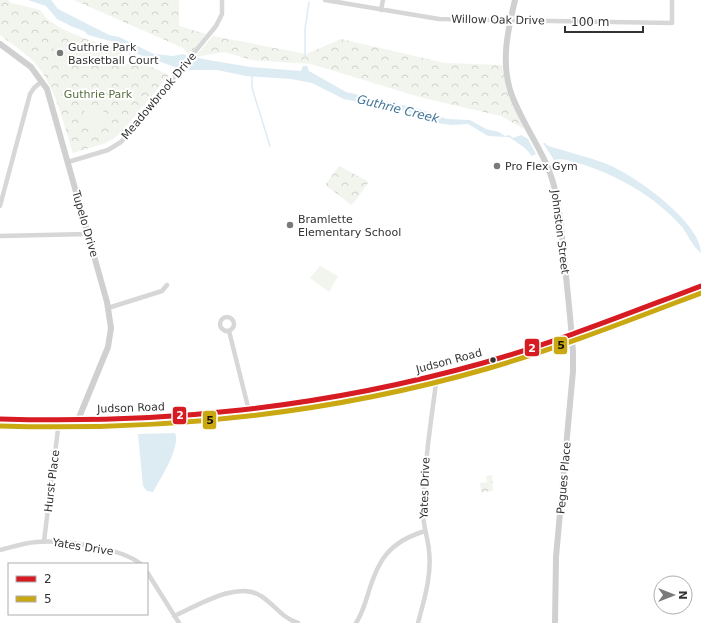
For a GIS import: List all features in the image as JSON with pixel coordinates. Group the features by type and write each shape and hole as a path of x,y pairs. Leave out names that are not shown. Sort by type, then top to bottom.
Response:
{"main road":[{"name":"Judson Road","path":"0,419 78,420 192,416 249,411 351,395 437,376 508,356 701,286"}],"street":[{"name":"Meadowbrook Drive","path":"68,162 108,150 125,138 216,26 222,14 222,0"},
{"name":"Willow Oak Drive","path":"325,0 439,19 672,22 672,0"},
{"path":"381,10 383,0"},
{"name":"Johnston Street","path":"515,0 510,20 506,49 508,82 516,104 548,167 554,186 560,219 572,334"},
{"name":"Tupelo Drive","path":"1,45 31,67 42,81 51,102 108,308 111,328 108,347 78,420"},
{"path":"0,206 30,94 42,81"},
{"path":"0,236 88,234"},
{"path":"108,308 162,291 167,285"},
{"path":"229,331 249,411"},
{"name":"Pegues Place","path":"555,623 556,557 573,372 572,334"},
{"name":"Yates Drive","path":"418,623 430,565 430,552 425,531 423,513 426,452 437,376"},
{"name":"Hurst Place","path":"44,541 59,420"},
{"path":"356,623 361,614 373,577 384,556 402,540 425,531"},
{"name":"Yates Drive","path":"0,550 28,543 44,541 66,542 112,551 129,556 140,563"},
{"path":"148,574 179,623"},
{"path":"174,616 224,594 245,592 262,596 283,616 298,623"}],"green space":[{"name":"Guthrie Park","path":"0,0 8,0 11,3 40,10 47,19 62,29 119,50 127,64 132,65 136,60 169,75 120,134 106,143 73,153 58,105 42,72 26,54 0,35"},
{"path":"74,0 179,0 179,26 206,34 189,55 183,48"},
{"path":"213,36 306,54 341,39 445,63 502,65 507,92 524,129 501,116 423,98 311,64 252,60 224,52 195,57"},
{"name":"Guthrie Park Basketball Court","path":"60,44 67,58 60,62 53,48"},
{"path":"85,106 104,108 103,116 84,114"},
{"path":"84,117 102,119 102,128 83,126"},
{"path":"339,166 369,182 352,205 325,185"},
{"path":"320,266 338,276 329,292 310,278"},
{"path":"492,475 493,491 481,492 480,483 487,482 486,476"}],"water":[{"path":"28,0 51,0 58,9 109,35 119,37 154,54 173,56 184,54 187,56 177,68 150,59 126,49 114,42 88,35 84,31 57,19 46,6"},
{"name":"Guthrie Creek","path":"197,58 250,67 301,71 303,66 307,66 309,71 346,92 420,109 447,119 470,120 486,129 499,132 505,136 509,135 513,138 521,135 528,139 536,154 532,156 525,148 509,137 488,136 468,124 452,125 429,122 416,114 344,99 312,83 291,79 246,76 217,70 187,70"},
{"path":"543,143 548,146 607,164 633,178 649,189 678,214 690,228 698,241 701,253 672,216 648,196 607,173 566,160 554,160"},
{"path":"175,433 175,446 169,463 153,492 147,491 143,486 138,434"}],"waterway":[{"path":"305,58 305,29 309,2"},
{"path":"129,64 130,50"},
{"path":"252,75 252,88 270,146"}],"transit line":[{"name":"2","path":"0,419 123,419 183,415 243,410 303,402 363,391 423,379 511,355 593,327 701,286"},
{"name":"5","path":"0,426 123,426 185,422 245,417 306,409 366,398 426,385 513,361 594,333 701,293"}],"place":[{"name":"Guthrie Park Basketball Court","path":"60,53"},
{"name":"Pro Flex Gym","path":"497,166"},
{"name":"Bramlette Elementary School","path":"290,225"}]}
